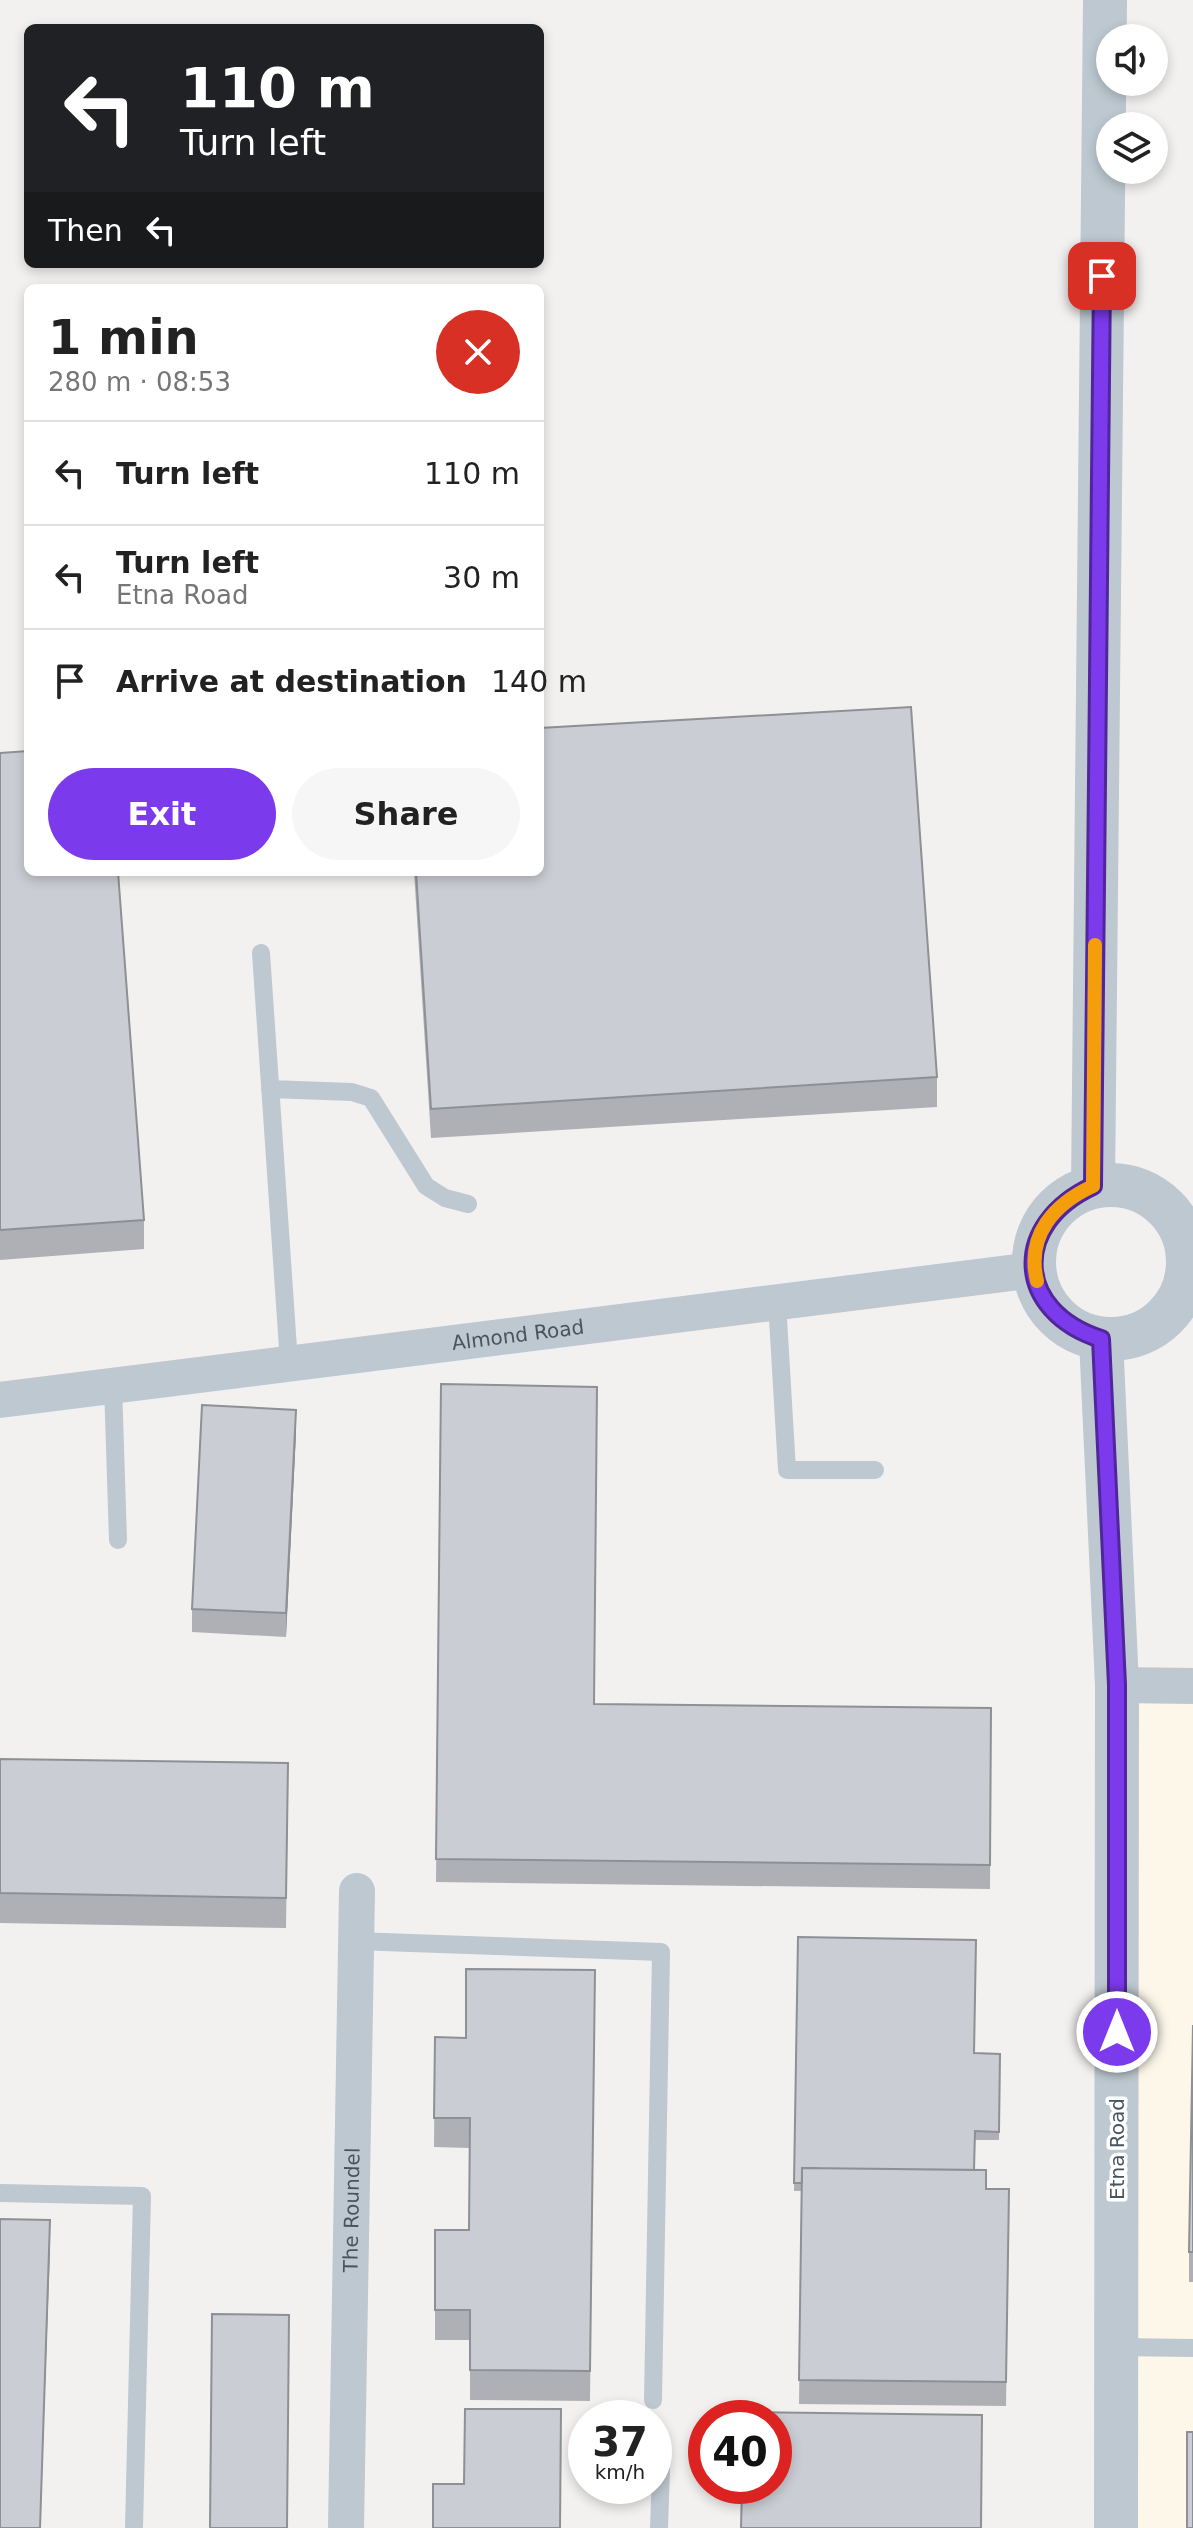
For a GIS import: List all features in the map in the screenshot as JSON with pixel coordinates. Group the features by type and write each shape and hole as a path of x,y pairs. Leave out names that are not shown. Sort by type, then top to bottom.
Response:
{"street":[{"path":"1093,1186 1105,0"},
{"path":"1120,1184 1146,1192 1168,1208 1182,1230 1189,1258 1186,1284 1174,1309 1154,1327 1129,1338 1101,1339 1075,1331 1054,1314 1039,1292 1034,1270 1036,1242 1048,1218 1066,1199 1093,1186 1120,1184"},
{"name":"Almond Road","path":"0,1400 1034,1270"},
{"name":"Etna Road","path":"1101,1339 1117,1685 1116,2528"},
{"path":"1117,1685 1193,1686"},
{"name":"The Roundel","path":"346,2528 357,1891"}],"lane":[{"path":"261,953 289,1363"},
{"path":"270,1089 352,1092 371,1098 426,1186 445,1198 468,1204"},
{"path":"777,1302 787,1470 875,1470"},
{"path":"113,1385 118,1540"},
{"path":"355,1941 661,1952 653,2400"},
{"path":"0,2193 142,2196 134,2528"},
{"path":"1116,2347 1193,2348"},
{"path":"659,2528 660,2504"}],"shaded area":[{"path":"1117,1685 1193,1686 1193,2528 1116,2528"}],"building":[{"path":"911,707 937,1077 431,1109 416,876 544,876 544,728"},
{"path":"24,751 24,876 118,876 144,1220 0,1230 0,753"},
{"path":"441,1384 597,1387 594,1704 991,1708 990,1865 436,1859"},
{"path":"202,1405 296,1410 286,1613 192,1609"},
{"path":"0,1759 288,1763 286,1898 0,1893"},
{"path":"798,1937 976,1940 974,2053 1000,2054 999,2132 975,2131 974,2170 802,2168 802,2183 794,2183"},
{"path":"466,1969 595,1970 590,2371 470,2370 470,2310 435,2310 435,2230 469,2230 470,2118 434,2118 435,2037 466,2038"},
{"path":"1193,2025 1193,2252 1189,2252"},
{"path":"802,2168 986,2170 986,2189 1009,2189 1006,2382 799,2380"},
{"path":"0,2219 50,2220 40,2528 0,2528"},
{"path":"212,2314 289,2315 287,2528 210,2528"},
{"path":"465,2409 561,2409 560,2528 433,2528 433,2484 464,2484"},
{"path":"792,2413 982,2415 981,2528 741,2528 742,2504 792,2504"},
{"path":"1187,2432 1193,2432 1193,2528 1187,2528"}],"slow traffic":[{"path":"1037,1281 1034,1270 1036,1242 1048,1218 1066,1199 1093,1186 1095,945"}],"route":[{"path":"1102,276 1093,1186 1066,1199 1048,1218 1036,1242 1034,1270 1039,1292 1054,1314 1075,1331 1101,1339 1117,1685 1117,2032"}]}
